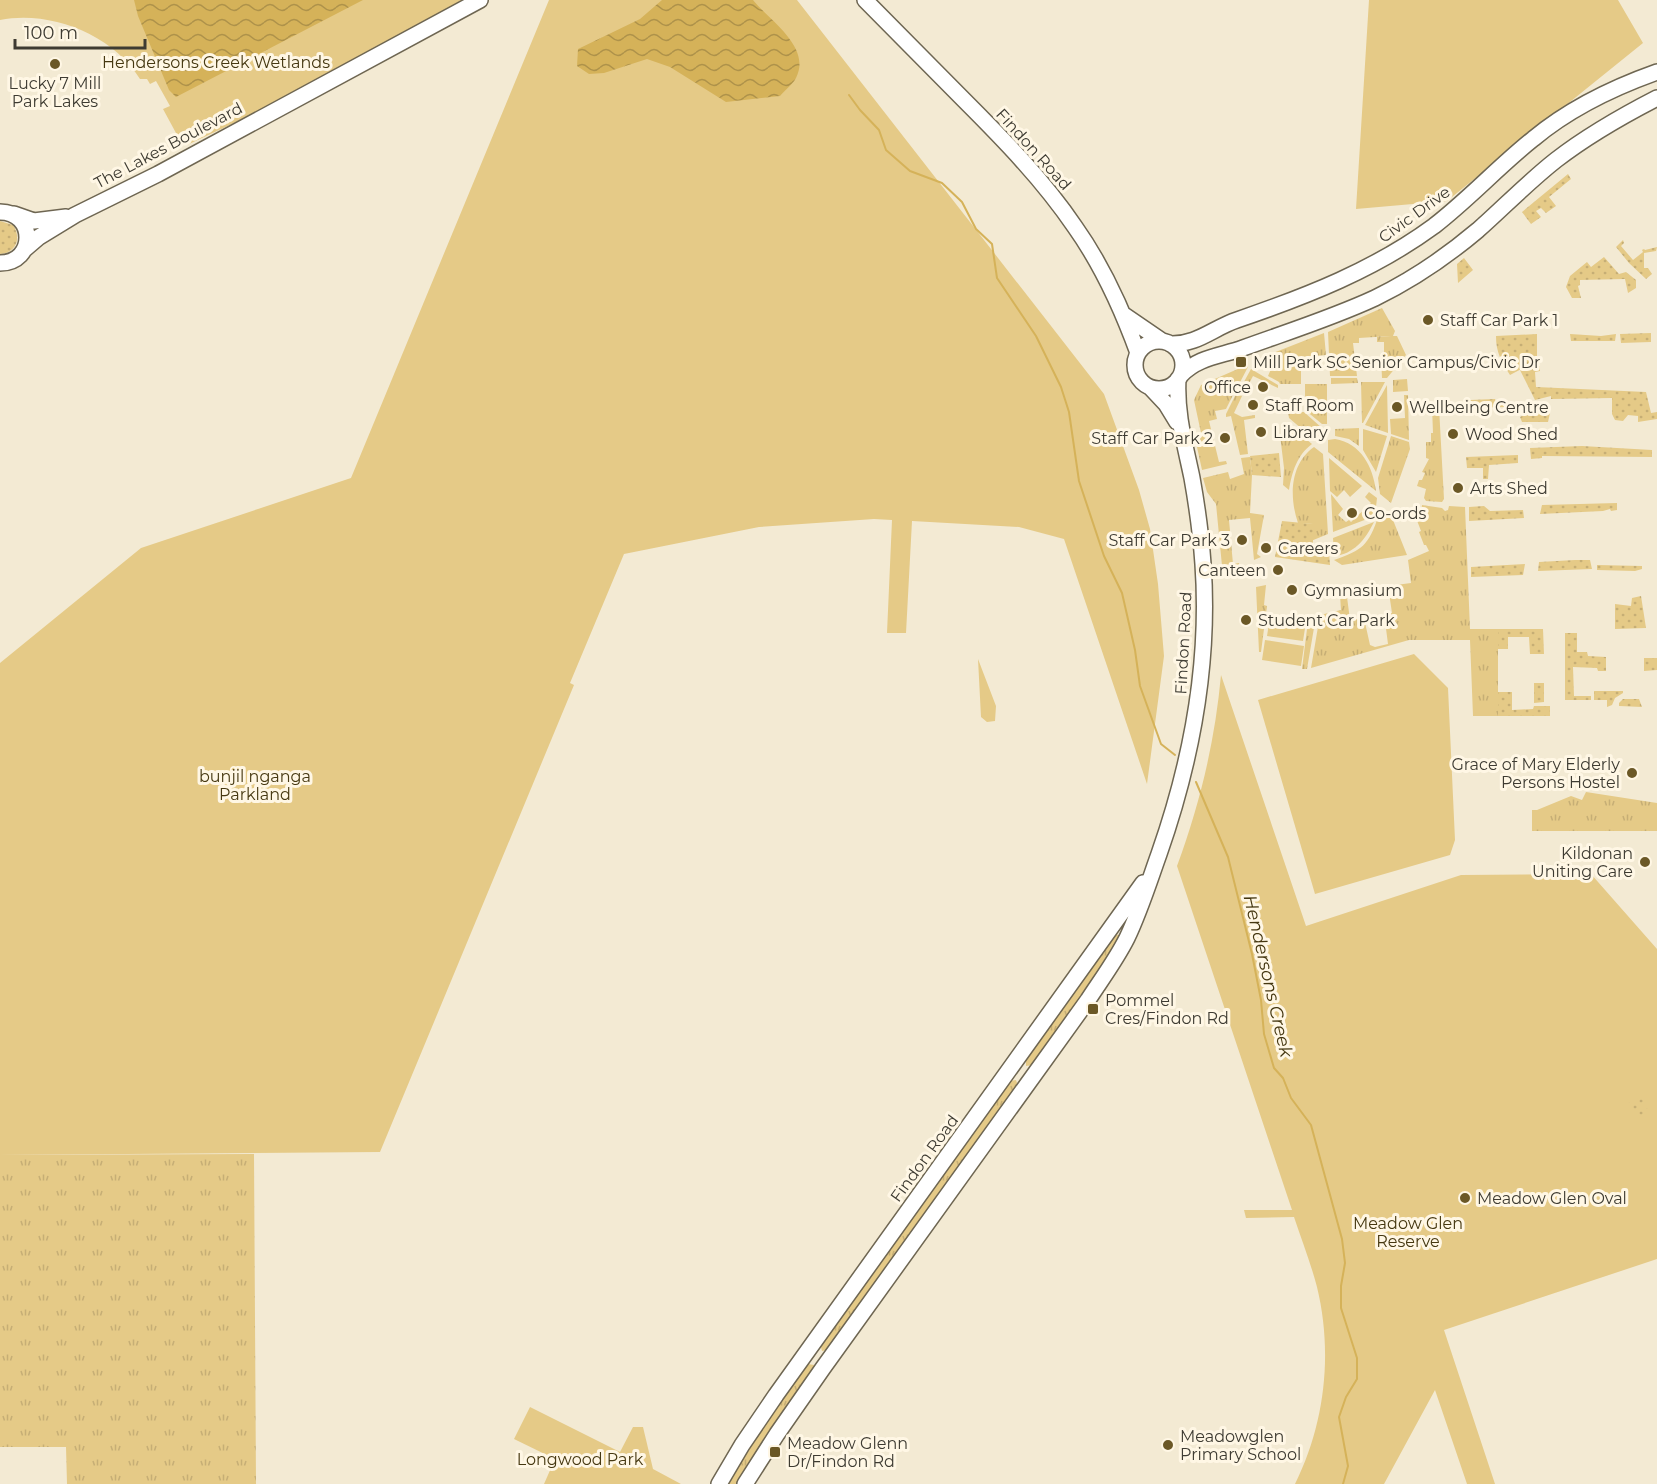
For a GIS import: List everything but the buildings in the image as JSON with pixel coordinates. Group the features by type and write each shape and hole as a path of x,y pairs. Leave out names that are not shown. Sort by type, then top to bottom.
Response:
{"main road":[{"name":"The Lakes Boulevard","path":"0,263 14,261 39,237 95,204 166,169 480,0"},
{"name":"Findon Road","path":"865,0 1012,149 1051,194 1083,239 1124,315 1138,353"},
{"name":"Findon Road","path":"873,0 891,26"},
{"name":"Civic Drive","path":"1166,343 1192,342 1226,324 1308,296 1373,265 1432,227 1553,124 1599,96 1657,72"},
{"path":"1180,377 1182,361 1180,354 1166,343 1148,344 1138,353 1135,368 1137,375 1145,385 1151,388 1166,388 1180,377 1191,366 1206,358 1232,352 1343,312 1404,282 1457,247 1573,148 1608,124 1657,98"},
{"name":"The Lakes Boulevard","path":"5,213 34,220 51,220 75,215"},
{"path":"5,213 18,218 27,232 25,249"},
{"name":"Findon Road","path":"1124,315 1166,343"},
{"name":"Findon Road","path":"1031,1076 1057,1037 1069,1027 1125,941 1146,892 1173,813 1190,747 1199,693 1204,638 1204,592 1200,528 1180,430 1180,377"},
{"name":"Findon Road","path":"1151,388 1166,404 1180,430"},
{"name":"Findon Road","path":"719,1484 754,1426 1106,933 1128,906 1159,854"},
{"path":"1106,933 1112,930 1120,931 1125,941"},
{"path":"745,1484 826,1364 1031,1076 1012,1066"},
{"path":"808,1351 826,1364"}],"green space":[{"name":"Hendersons Creek Wetlands","path":"0,0 470,0 249,116 187,145 176,133 163,109 170,106 156,81 150,84 147,79 140,79 113,49 78,29 59,22 39,19 0,20"},
{"name":"bunjil nganga Parkland","path":"549,0 797,0 1104,394 1139,490 1150,529 1158,584 1164,656 1147,784 1064,539 1019,527 912,521 906,633 887,633 892,520 874,519 759,527 624,554 570,683 574,685 380,1152 0,1155 0,663 141,548 351,478"},
{"path":"1369,0 1618,0 1643,43 1447,201 1356,209"},
{"path":"1568,174 1571,179 1549,197 1556,206 1546,213 1541,208 1536,211 1541,217 1531,224 1522,212"},
{"path":"0,221 13,225 17,240 14,248 0,254"},
{"path":"1623,240 1624,243 1621,246 1633,260 1643,252 1642,250 1657,247 1656,251 1644,253 1644,268 1648,268 1652,274 1646,279 1616,247"},
{"path":"1604,257 1619,274 1626,272 1636,280 1636,288 1628,293 1625,279 1580,280 1578,286 1581,298 1572,298 1566,287 1570,276 1587,262 1591,267"},
{"path":"1464,258 1473,270 1458,283 1457,264"},
{"path":"1382,308 1395,331 1393,336 1397,336 1406,355 1387,378 1382,378 1381,357 1384,357 1384,342 1377,342 1377,337 1391,336 1359,338 1359,343 1353,343 1357,376 1330,376 1328,332"},
{"path":"1324,333 1326,355 1301,357 1301,384 1280,384 1268,376 1274,362 1273,353"},
{"path":"1651,333 1651,342 1621,343 1620,334"},
{"path":"1537,334 1537,366 1540,366 1540,371 1535,372 1536,387 1646,392 1651,413 1657,412 1657,419 1638,422 1638,416 1628,415 1623,421 1615,420 1612,414 1612,398 1551,399 1551,396 1535,400 1520,370 1532,366 1527,366 1510,375 1500,356 1496,336"},
{"path":"1570,334 1601,336 1616,334 1615,341 1571,341"},
{"path":"1247,365 1237,388 1233,386 1230,391 1234,393 1226,409 1215,411 1217,419 1209,421 1219,462 1226,461 1227,464 1202,470 1197,447 1201,433 1194,400 1201,385"},
{"path":"1251,369 1278,385 1278,388 1253,376 1244,393 1240,389"},
{"path":"1331,378 1357,378 1358,383 1331,384"},
{"path":"1407,379 1408,391 1393,392 1393,380"},
{"path":"1361,382 1385,382 1363,423 1362,423"},
{"path":"1305,384 1327,384 1327,424 1322,424 1305,410"},
{"path":"1387,385 1388,431 1388,433 1365,425"},
{"path":"1236,394 1242,396 1234,413 1242,417 1255,415 1255,418 1244,420 1248,454 1240,455 1231,416 1226,417"},
{"path":"1404,395 1408,395 1409,440 1391,434 1390,419 1405,418"},
{"path":"1495,399 1496,402 1503,402 1505,407 1470,408 1470,400"},
{"path":"1432,407 1439,407 1444,499 1442,502 1426,501 1424,498 1426,489 1417,486 1419,480 1422,480 1425,473 1422,472 1429,459 1426,458 1426,442 1431,442 1431,433 1433,433"},
{"path":"1537,408 1538,413 1550,413 1548,422 1522,422 1520,417"},
{"path":"1288,412 1304,412 1322,428 1316,441 1289,418"},
{"path":"1359,428 1359,446 1349,439 1335,436 1335,429"},
{"path":"1294,429 1312,444 1302,453 1296,464 1289,490 1283,485 1284,468 1280,435"},
{"path":"1363,429 1387,436 1376,472 1363,450"},
{"path":"1391,436 1409,442 1410,449 1391,503 1380,494 1378,478"},
{"path":"1335,439 1352,445 1359,451 1369,465 1376,491 1328,452 1328,440"},
{"path":"1582,446 1652,450 1652,457 1542,456 1542,458 1531,459 1530,448"},
{"path":"1314,447 1323,454 1328,534 1311,541 1313,524 1298,523 1293,492 1300,462"},
{"path":"1279,453 1281,477 1252,475 1250,456"},
{"path":"1518,455 1518,463 1489,465 1488,479 1483,479 1483,468 1467,468 1466,457"},
{"path":"1250,457 1252,475 1250,513 1264,515 1257,554 1261,557 1254,560 1250,518 1229,520 1233,564 1239,563 1240,572 1237,575 1223,576 1216,504 1207,492 1203,478 1228,472 1230,479 1244,474 1241,458"},
{"path":"1329,458 1362,486 1350,497 1344,490 1337,497 1330,491"},
{"path":"1369,492 1377,498 1375,516 1333,532 1331,494 1343,509 1338,515 1346,522 1349,520 1351,522 1371,503 1365,497"},
{"path":"1617,503 1617,510 1611,511 1610,509 1540,514 1542,505"},
{"path":"1422,505 1442,508 1445,511 1449,506 1465,507 1470,629 1498,629 1498,716 1473,716 1470,640 1409,640 1311,668 1320,615 1341,610 1340,595 1360,592 1361,594 1347,597 1350,620 1364,618 1370,645 1375,647 1388,644 1385,621 1371,623 1369,617 1392,613 1388,586 1411,583 1408,560 1429,551 1424,545 1413,510 1421,514"},
{"path":"1484,506 1490,511 1523,510 1524,518 1469,521 1469,507"},
{"path":"1391,515 1407,555 1342,565 1334,560 1361,547 1377,520"},
{"path":"1282,521 1313,524 1313,545 1319,551 1329,552 1330,565 1275,557"},
{"path":"1374,522 1358,545 1341,555 1334,556 1333,538"},
{"path":"1590,560 1592,569 1538,571 1539,562"},
{"path":"1525,564 1523,575 1471,577 1471,567"},
{"path":"1597,565 1642,566 1642,569 1635,571 1597,570"},
{"path":"1266,585 1264,605 1267,606 1261,652 1259,652 1256,587"},
{"path":"1641,596 1646,628 1615,629 1615,604 1631,606 1632,598"},
{"path":"1270,617 1306,622 1303,641 1267,636"},
{"path":"1308,621 1315,622 1307,669 1302,669"},
{"path":"1498,629 1543,629 1544,654 1530,654 1529,637 1508,637 1508,649 1498,649"},
{"path":"1565,633 1577,633 1577,652 1587,652 1588,656 1606,657 1606,671 1598,671 1597,668 1573,667 1574,696 1591,696 1591,700 1565,700"},
{"path":"1265,640 1304,646 1301,666 1262,660"},
{"path":"1414,654 1448,688 1455,840 1450,855 1315,894 1258,700"},
{"path":"1644,658 1657,658 1657,670 1644,671"},
{"path":"978,659 996,706 995,721 987,722 981,717"},
{"name":"Meadow Glen Reserve","path":"1221,675 1306,926 1461,875 1591,874 1657,949 1657,1259 1444,1330 1495,1484 1467,1484 1435,1390 1384,1484 1295,1484 1313,1437 1323,1388 1325,1337 1322,1312 1315,1278 1294,1217 1246,1218 1244,1210 1292,1210 1177,866 1193,819 1205,772 1215,724"},
{"path":"1534,683 1544,683 1544,702 1534,703"},
{"path":"1594,691 1623,691 1623,693 1607,707 1607,700 1594,700"},
{"path":"1498,692 1512,692 1512,710 1550,706 1550,716 1498,716"},
{"path":"1623,699 1639,699 1642,707 1619,706"},
{"path":"1586,792 1657,803 1657,831 1532,831 1532,810 1571,796 1582,800"},
{"path":"1112,934 1119,935 1122,939 1033,1065 1026,1066 1026,1057"},
{"path":"1016,1080 1018,1086 827,1350 822,1351 823,1338 1010,1081"},
{"path":"1635,1098 1643,1098 1643,1108 1650,1109 1648,1116 1634,1117 1634,1110 1628,1110 1628,1103"},
{"path":"254,1154 256,1484 67,1484 66,1447 0,1447 0,1155"},
{"path":"808,1364 814,1365 814,1370 743,1484 722,1484"},
{"name":"Longwood Park","path":"530,1407 620,1452 633,1427 643,1427 653,1469 681,1484 544,1484 555,1459 514,1439"}],"water":[{"path":"134,0 363,0 176,97 169,90 138,16"},
{"path":"662,0 753,0 794,45 799,67 796,78 780,96 726,102 670,67 647,59 604,73 589,74 577,66 578,49 640,19"}],"waterway":[{"name":"Hendersons Creek","path":"849,95 879,130 886,150 910,171 942,183 962,202 976,229 992,244 997,278 1036,336 1061,387 1069,412 1079,481 1104,556 1122,593 1135,650 1140,686 1161,744 1175,755"},
{"name":"Hendersons Creek","path":"1196,782 1228,857 1252,954 1261,1000 1264,1034 1274,1068 1283,1078 1291,1098 1311,1125 1342,1239 1345,1263 1341,1286 1341,1308 1357,1358 1357,1379 1346,1397 1339,1417 1348,1466 1343,1484"}],"place":[{"name":"Lucky 7 Mill Park Lakes","path":"55,64"},
{"name":"Staff Car Park 1","path":"1428,320"},
{"name":"Mill Park SC Senior Campus/Civic Dr","path":"1241,362"},
{"name":"Office","path":"1263,387"},
{"name":"Staff Room","path":"1253,405"},
{"name":"Wellbeing Centre","path":"1397,407"},
{"name":"Library","path":"1261,432"},
{"name":"Wood Shed","path":"1453,434"},
{"name":"Staff Car Park 2","path":"1225,438"},
{"name":"Arts Shed","path":"1458,488"},
{"name":"Co-ords","path":"1352,513"},
{"name":"Staff Car Park 3","path":"1242,540"},
{"name":"Careers","path":"1266,548"},
{"name":"Canteen","path":"1278,570"},
{"name":"Gymnasium","path":"1292,590"},
{"name":"Student Car Park","path":"1246,620"},
{"name":"Grace of Mary Elderly Persons Hostel","path":"1632,773"},
{"name":"Kildonan Uniting Care","path":"1645,862"},
{"name":"Pommel Cres/Findon Rd","path":"1093,1009"},
{"name":"Meadow Glen Oval","path":"1465,1198"},
{"name":"Meadowglen Primary School","path":"1168,1445"},
{"name":"Meadow Glenn Dr/Findon Rd","path":"775,1452"}]}
